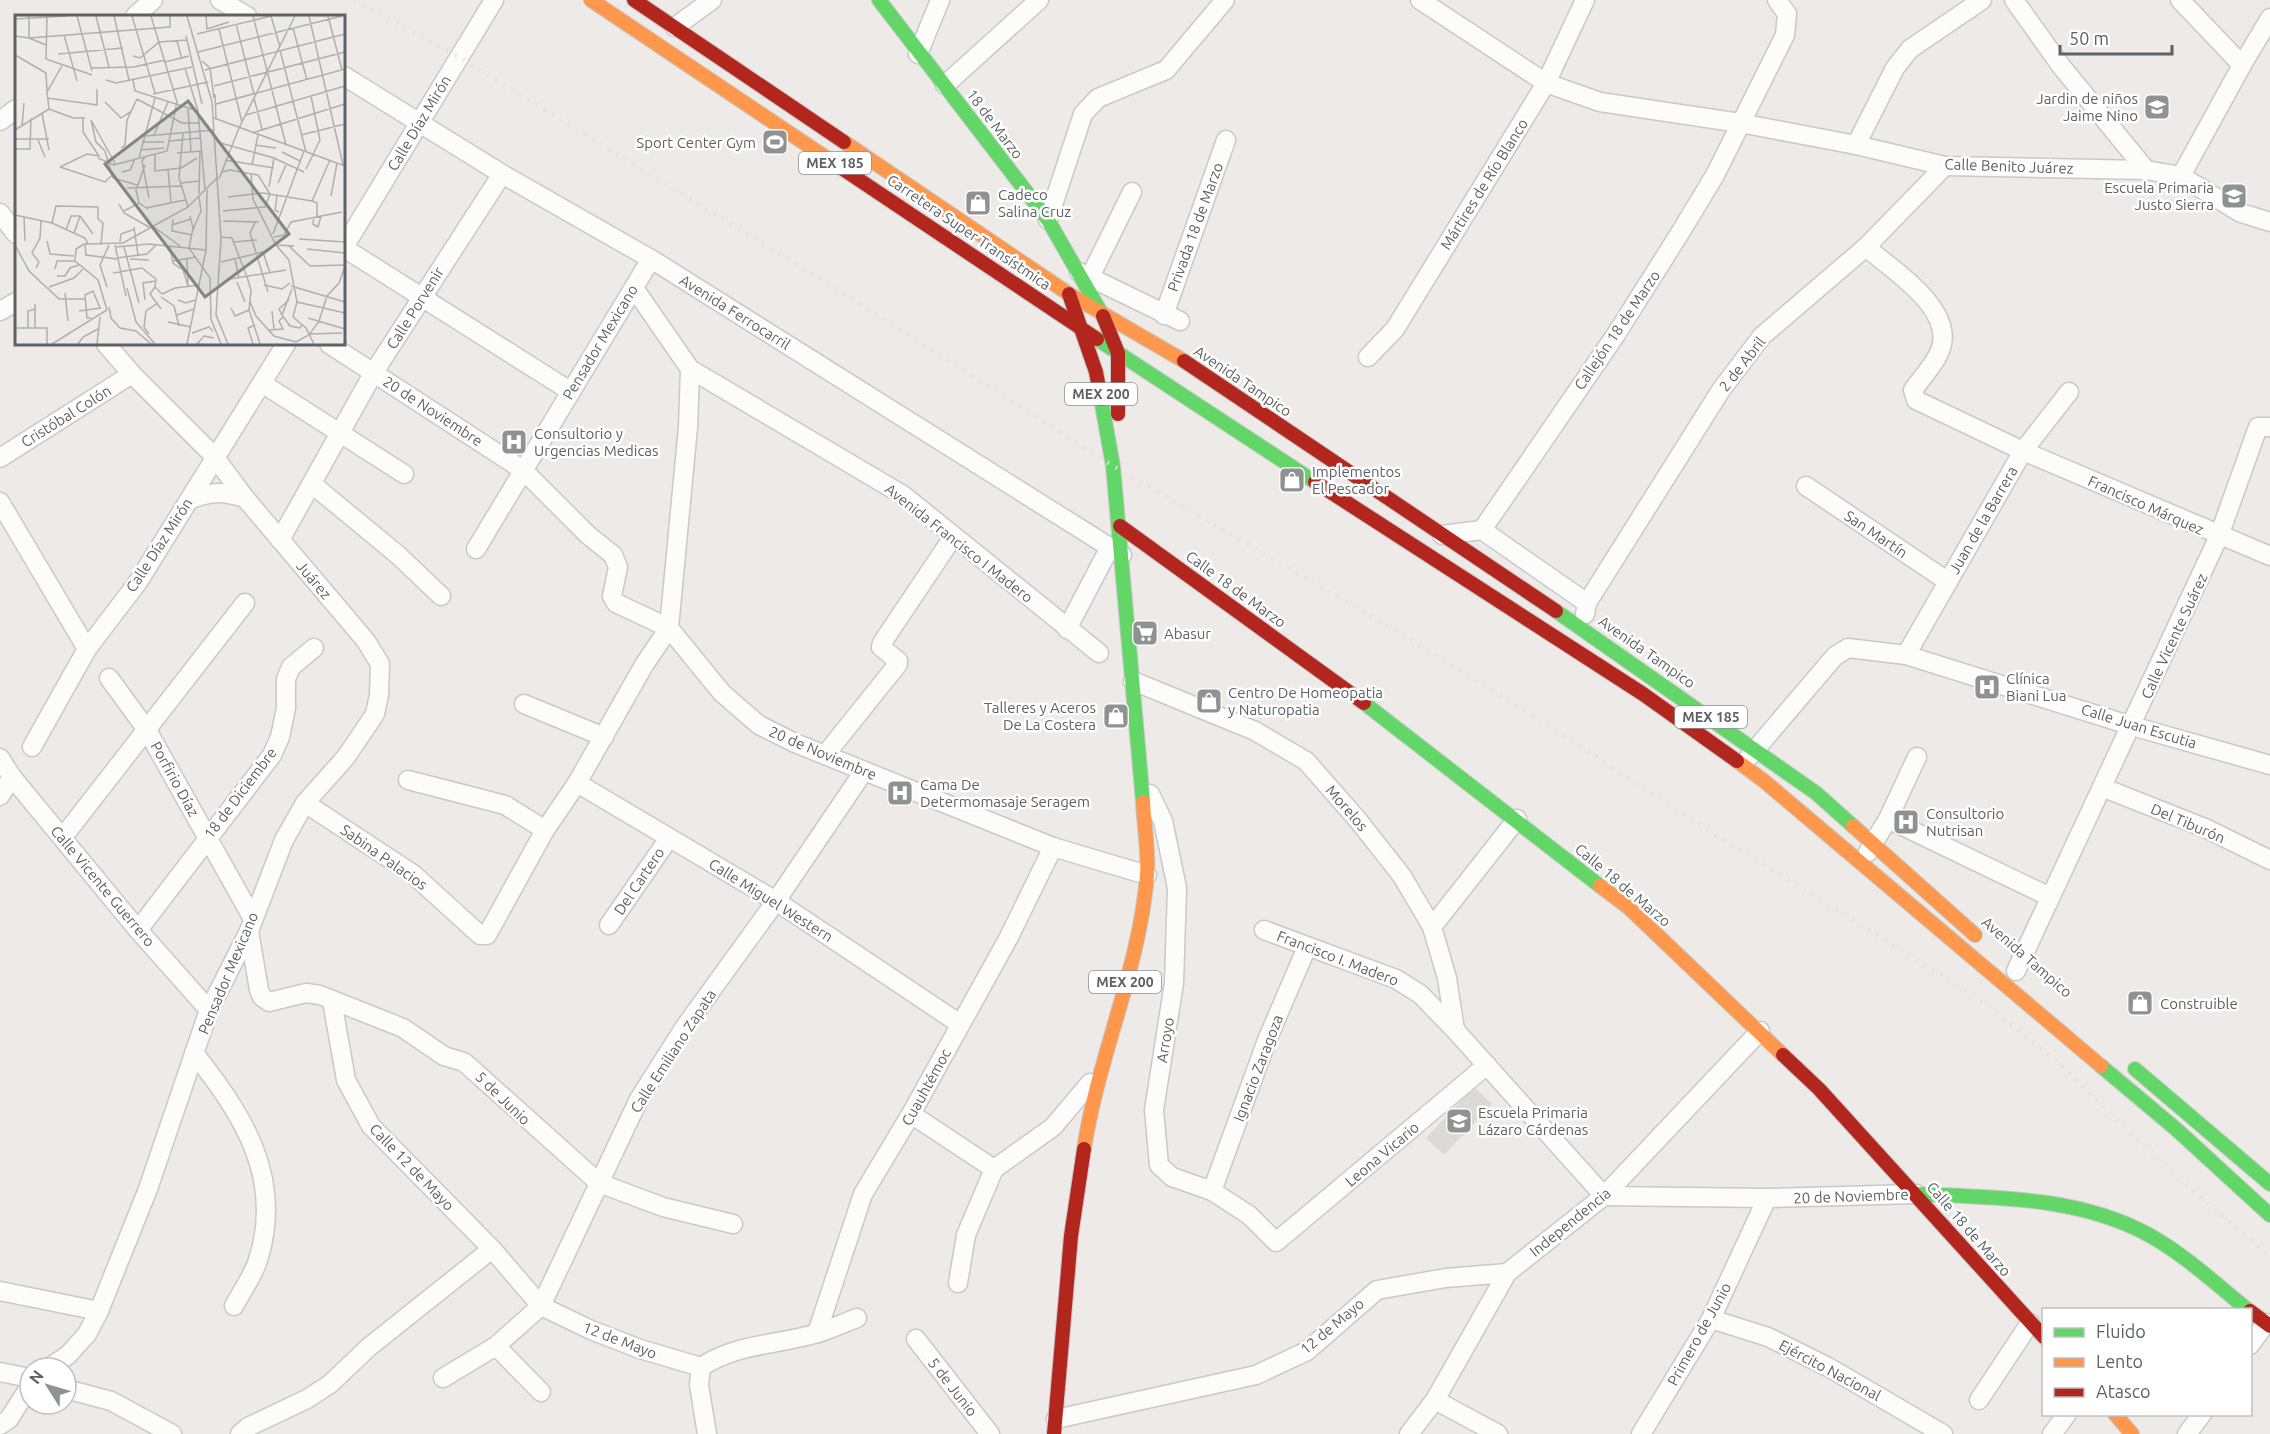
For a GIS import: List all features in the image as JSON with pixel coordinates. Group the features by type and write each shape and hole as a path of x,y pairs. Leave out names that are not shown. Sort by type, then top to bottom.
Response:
{"main road":[{"name":"Carretera Super Transístmica","path":"591,0 1118,353"},
{"name":"Carretera Super Transístmica","path":"634,0 1103,316"},
{"name":"18 de Marzo","path":"879,0 918,54 945,85 1048,220 1084,274 1103,316"},
{"path":"724,89 736,70"},
{"path":"1068,294 1084,274"},
{"name":"MEX 200","path":"1055,1427 1071,1236 1086,1138 1102,1064 1132,960 1147,875 1142,777 1133,681 1116,551 1120,526 1113,466 1096,372 1068,294"},
{"name":"MEX 200","path":"1103,316 1118,353 1119,398 1113,466"},
{"name":"Avenida Tampico","path":"1103,316 1186,362 1441,535 1582,627 1756,748 1816,793 1989,947"},
{"name":"MEX 185","path":"1118,353 1643,694 1742,765 2176,1129 2270,1215"},
{"name":"Calle 18 de Marzo","path":"1120,526 1271,634 1517,819 1628,907 1819,1089 2042,1336"},
{"path":"2125,1061 2270,1184"},
{"name":"20 de Noviembre","path":"1916,1194 2035,1200 2108,1217 2150,1235 2246,1308"},
{"name":"20 de Noviembre","path":"2252,1312 2268,1324"},
{"path":"2117,1416 2132,1434"}],"street":[{"path":"136,15 153,0"},
{"path":"220,0 245,15"},
{"name":"Calle Díaz Mirón","path":"345,246 494,0"},
{"path":"675,27 712,0"},
{"path":"918,54 940,0"},
{"path":"945,85 1039,0"},
{"path":"1048,220 1083,114 1098,98 1166,70 1226,0"},
{"name":"Calle Benito Juárez","path":"1420,0 1546,83 1600,102 1740,123 1856,145 1945,166 2146,170 2181,177 2241,213 2270,222"},
{"name":"Mártires de Río Blanco","path":"1368,357 1395,329 1546,83 1585,0"},
{"path":"1740,123 1785,35 1787,14 1778,0"},
{"path":"1856,145 1895,68 1910,49 1982,0"},
{"path":"2014,0 2061,66 2146,170"},
{"path":"2180,0 2242,65"},
{"path":"2181,177 2270,18"},
{"name":"Avenida Ferrocarril","path":"345,77 502,174 651,259 1116,551"},
{"path":"0,120 15,110"},
{"name":"Callejón 18 de Marzo","path":"1482,530 1650,283 1714,175 1740,123"},
{"name":"Privada 18 de Marzo","path":"1084,274 1172,318 1226,140"},
{"name":"2 de Abril","path":"1587,603 1721,390 1762,336 1866,247 1945,166"},
{"name":"Calle Porvenir","path":"280,540 374,372 502,174"},
{"path":"1084,274 1132,192"},
{"path":"0,213 15,233"},
{"name":"Francisco Márquez","path":"1866,247 1929,302 1942,325 1942,342 1938,355 1913,390 1916,400 2023,451 2270,556"},
{"path":"345,249 570,392"},
{"name":"Pensador Mexicano","path":"476,549 651,259"},
{"path":"408,780 506,805 545,830 577,783 644,665 669,628 688,427 690,369 634,288"},
{"path":"0,311 15,303"},
{"name":"Juárez","path":"107,345 132,374 214,456 280,540 366,641 380,664"},
{"name":"Calle Díaz Mirón","path":"32,747 87,649 138,582 189,501 214,456 285,345"},
{"name":"20 de Noviembre","path":"331,345 523,470 588,536 613,555 618,567 612,596 616,603 669,628 722,693 759,725 825,755 1053,848 1147,875"},
{"name":"Avenida Francisco I Madero","path":"690,369 903,495 1099,653"},
{"name":"Cristóbal Colón","path":"0,458 132,374"},
{"path":"262,384 404,474"},
{"name":"Juan de la Barrera","path":"1906,655 2023,451 2069,392"},
{"name":"Calle Vicente Suárez","path":"2016,971 2104,789 2219,536 2264,427"},
{"path":"312,484 398,555 441,596"},
{"name":"San Martín","path":"1806,486 1947,581"},
{"path":"189,501 206,493 224,491 246,498"},
{"path":"0,502 87,649"},
{"path":"1441,535 1482,530 1587,603 1582,627"},
{"path":"825,755 898,664 898,661 881,646 882,643 953,537"},
{"path":"1067,629 1116,551"},
{"path":"63,837 245,603"},
{"name":"18 de Diciembre","path":"138,930 272,755 280,738 286,708 286,679 291,667 314,648"},
{"name":"Calle Juan Escutia","path":"1742,765 1835,656 1848,648 1906,655 2132,726 2270,765"},
{"name":"Pensador Mexicano","path":"67,1356 87,1334 99,1311 148,1189 209,1010 250,924 284,840 305,803 346,757 375,714 379,695 380,664"},
{"name":"Porfirio Díaz","path":"108,678 147,730 207,837 250,924"},
{"name":"Morelos","path":"1133,681 1255,731 1305,761 1357,819 1402,876 1431,927 1447,978 1455,1030"},
{"path":"524,704 604,737"},
{"path":"1861,863 1888,819 1917,757"},
{"name":"Calle Vicente Guerrero","path":"0,758 12,777 138,930 209,1010"},
{"name":"Calle Emiliano Zapata","path":"443,1378 496,1346 541,1306 639,1099 668,1053 776,901 864,771"},
{"path":"0,796 12,777"},
{"name":"Arroyo","path":"1142,777 1163,821 1177,888 1174,983 1154,1110 1159,1165 1172,1178 1212,1191 1250,1215 1276,1242"},
{"name":"Calle Miguel Western","path":"577,783 776,901 960,1024"},
{"name":"Del Tiburón","path":"2104,789 2205,828 2270,860"},
{"name":"Sabina Palacios","path":"305,803 413,874 480,935 487,935 545,830"},
{"path":"1431,927 1517,819"},
{"path":"1888,819 2050,897"},
{"name":"Del Cartero","path":"609,925 669,838"},
{"name":"Cuauhtémoc","path":"817,1333 862,1194 911,1113 1009,937 1053,848"},
{"name":"5 de Junio","path":"250,924 262,997 269,1002 306,993 403,1028 444,1056 464,1062 598,1183 663,1207 733,1224"},
{"name":"Francisco I. Madero","path":"1264,930 1396,979 1420,994 1487,1065"},
{"name":"Ignacio Zaragoza","path":"1212,1191 1267,1040 1307,947"},
{"name":"Calle 12 de Mayo","path":"332,1001 346,1080 371,1126 492,1249 541,1306"},
{"name":"Independencia","path":"1409,1434 1435,1400 1507,1273 1604,1197 1760,1031"},
{"path":"194,1053 230,1099 254,1145 266,1200 257,1261 234,1306"},
{"path":"958,1282 966,1235 994,1168 1065,1116 1102,1064"},
{"path":"1487,1065 1604,1197"},
{"name":"Leona Vicario","path":"1276,1242 1487,1065"},
{"path":"911,1113 994,1168"},
{"name":"20 de Noviembre","path":"1604,1197 1767,1198 1916,1194"},
{"name":"Primero de Junio","path":"1641,1434 1711,1319 1767,1198"},
{"path":"240,1434 248,1427 307,1399 330,1384 369,1347 492,1249"},
{"name":"12 de Mayo","path":"1055,1427 1256,1375 1307,1351 1377,1290 1446,1278 1507,1273"},
{"path":"0,1291 99,1311"},
{"name":"12 de Mayo","path":"541,1306 640,1350 701,1367"},
{"path":"706,1434 699,1385 701,1367 741,1348 817,1333 857,1318"},
{"name":"Ejército Nacional","path":"1711,1319 1768,1337 1830,1368 1943,1434"},
{"path":"1979,1400 2030,1323"},
{"path":"2252,1343 2268,1324"},
{"name":"5 de Junio","path":"916,1340 990,1434"},
{"path":"496,1346 541,1392"},
{"path":"0,1372 18,1376"},
{"path":"78,1392 111,1401 172,1434"},
{"path":"1435,1400 1498,1434"},
{"path":"0,1425 9,1419 18,1405"},
{"path":"2052,1434 2066,1416"}],"shaded area":[{"name":"Escuela Primaria Lázaro Cárdenas","path":"1474,1087 1492,1104 1444,1155 1426,1138"}],"railway":[{"path":"355,0 459,57 838,290 1113,466 1393,629 1538,719 1689,818 1978,998 2053,1058 2173,1173 2270,1256"}],"traffic: fast":[{"path":"879,0 1048,220 1103,316"},
{"path":"1097,339 1315,482"},
{"path":"1101,399 1113,466 1143,802"},
{"path":"1556,611 1816,793 1853,826"},
{"path":"1364,703 1600,886"},
{"path":"2101,1066 2176,1129 2270,1215"},
{"path":"2135,1069 2270,1184"},
{"path":"1916,1194 2035,1201 2065,1206 2122,1222 2149,1235 2175,1252 2246,1308"}],"traffic: slow":[{"path":"591,0 843,169"},
{"path":"844,142 1069,294 1184,361"},
{"path":"1737,761 1764,781 2101,1066"},
{"path":"1084,1149 1090,1115 1128,978 1143,909 1147,875 1143,802"},
{"path":"1853,826 1975,935"},
{"path":"1600,886 1628,907 1783,1055"},
{"path":"2117,1416 2132,1434"}],"traffic: jam":[{"path":"634,0 844,142"},
{"path":"843,169 1097,339"},
{"path":"1069,294 1096,372 1101,399"},
{"path":"1103,316 1118,353 1118,414"},
{"path":"1184,361 1556,611"},
{"path":"1315,482 1643,694 1737,761"},
{"path":"1120,526 1364,703"},
{"path":"1783,1055 1819,1089 2042,1335"},
{"path":"1054,1434 1071,1236 1084,1149"},
{"path":"2252,1312 2270,1326"}],"place":[{"name":"Jardin de niños Jaime Nino","path":"2157,107"},
{"name":"Sport Center Gym","path":"775,142"},
{"name":"Escuela Primaria Justo Sierra","path":"2234,196"},
{"name":"Cadeco Salina Cruz","path":"978,203"},
{"name":"Consultorio y Urgencias Medicas","path":"514,442"},
{"name":"Implementos El Pescador","path":"1292,480"},
{"name":"Abasur","path":"1145,633"},
{"name":"Clínica Biani Lua","path":"1987,687"},
{"name":"Centro De Homeopatia y Naturopatia","path":"1209,701"},
{"name":"Talleres y Aceros De La Costera","path":"1116,716"},
{"name":"Cama De Determomasaje Seragem","path":"900,793"},
{"name":"Consultorio Nutrisan","path":"1906,822"},
{"name":"Construible","path":"2140,1003"},
{"name":"Escuela Primaria Lázaro Cárdenas","path":"1459,1121"}]}
